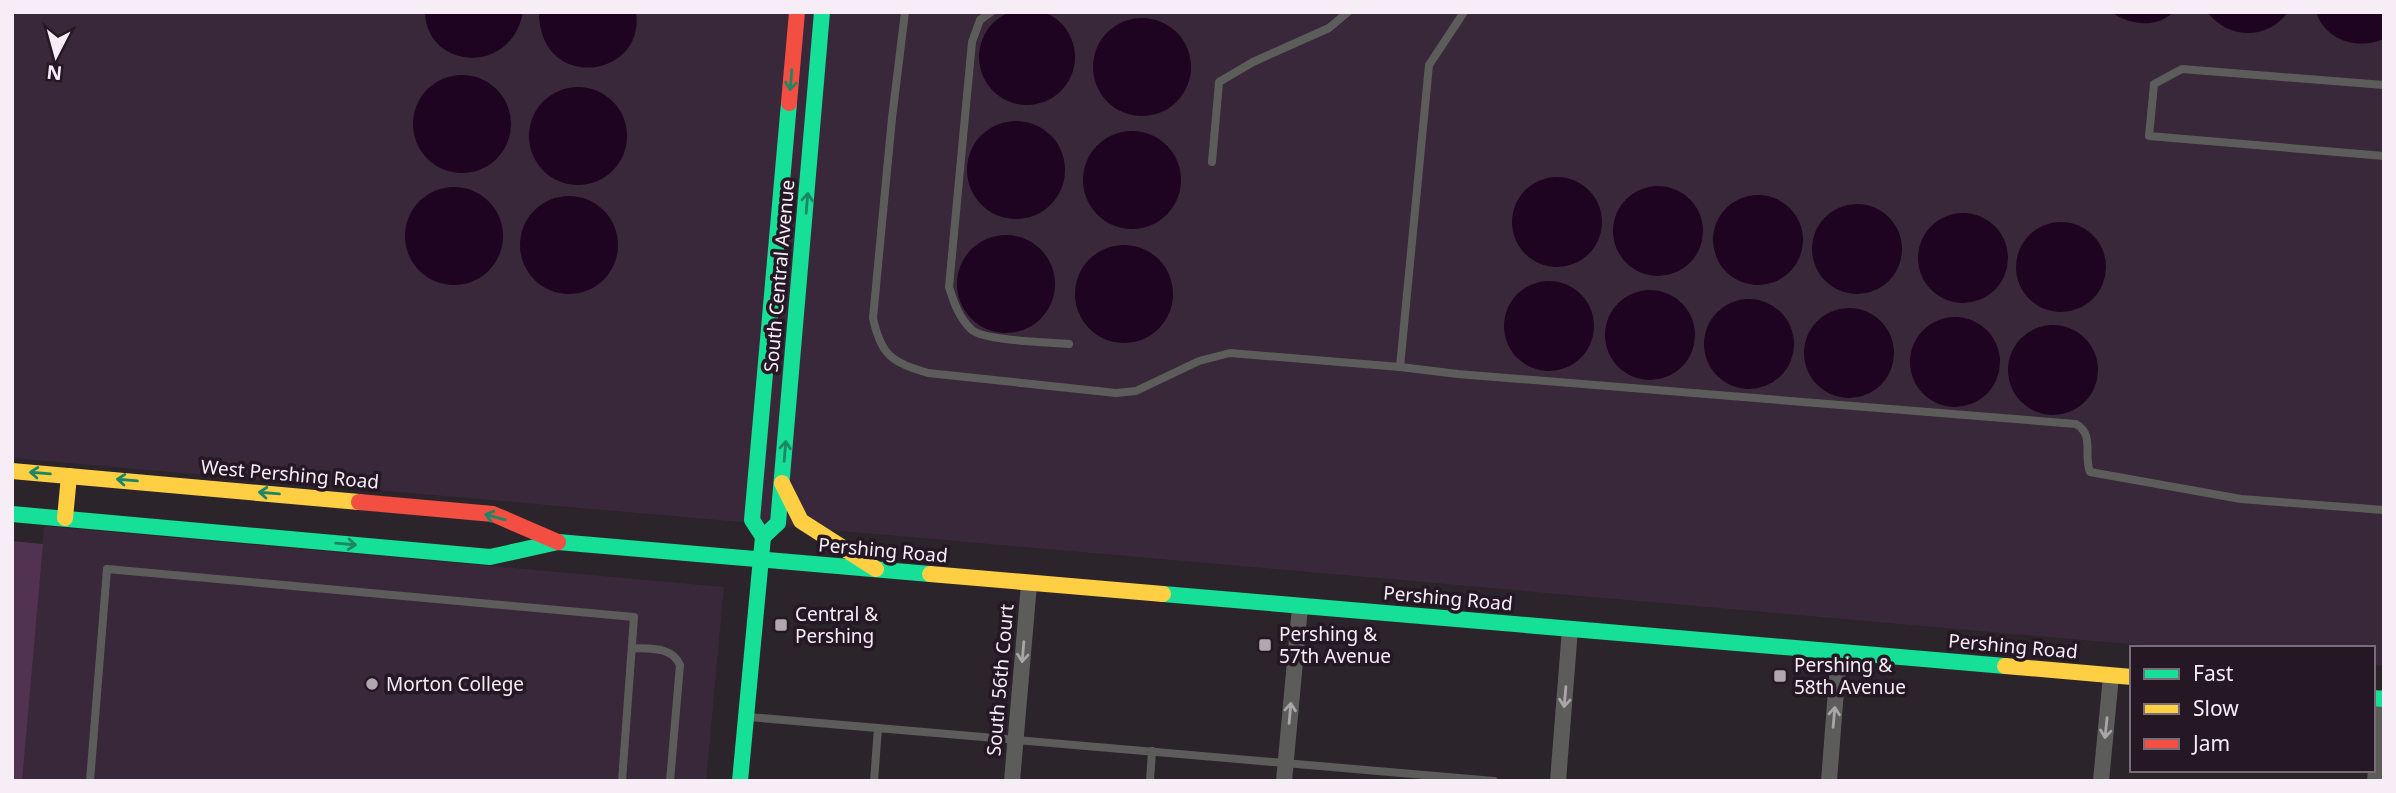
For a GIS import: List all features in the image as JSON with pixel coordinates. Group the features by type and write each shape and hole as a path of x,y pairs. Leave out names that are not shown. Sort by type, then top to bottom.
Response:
{"main road":[{"name":"South Central Avenue","path":"740,781 763,537 752,520 797,12"},
{"name":"South Central Avenue","path":"763,537 778,523 822,12"},
{"name":"West Pershing Road","path":"12,471 493,514 558,542"},
{"path":"65,518 69,475"},
{"path":"782,483 801,521 878,571"},
{"name":"West Pershing Road","path":"12,513 490,557 558,542 761,561"},
{"name":"Pershing Road","path":"761,561 2130,677"}],"street":[{"name":"South 56th Court","path":"1012,781 1030,584"},
{"path":"1284,781 1300,607"},
{"path":"1558,781 1570,629"},
{"path":"1829,781 1839,652"},
{"path":"2101,781 2111,676"},
{"path":"2375,781 2380,698"}],"lane":[{"path":"905,12 873,318 878,343 899,364 928,373 1116,393 1136,391 1199,361 1230,353 2076,424 2085,431 2087,437 2087,464 2090,472 2241,499 2384,510"},
{"path":"991,12 980,20 972,42 949,287 956,310 973,331 990,337 1069,344"},
{"path":"1212,162 1219,82 1253,62 1329,28 1348,12"},
{"path":"1400,367 1429,65 1464,12"},
{"path":"2384,85 2182,69 2154,84 2149,136 2384,156"},
{"path":"90,781 107,569 634,617 622,781"},
{"path":"632,648 666,651 677,658 680,665 670,781"},
{"path":"746,716 1286,763 1421,778 1494,781"},
{"path":"874,781 878,728"},
{"path":"1150,781 1152,751"}],"shaded area":[{"path":"1018,9 1036,9 1054,17 1067,30 1075,48 1072,76 1054,97 1036,105 1018,105 1000,97 987,84 979,66 979,48 987,30 1000,17"},
{"path":"12,12 2384,12 2384,666 2375,665 2375,646 2151,646 12,458"},
{"path":"425,12 523,12 515,33 503,47 487,56 470,58 453,54 439,45 429,31"},
{"path":"539,12 636,12 635,35 625,52 610,63 591,68 572,65 556,56 544,38"},
{"path":"2111,12 2174,12 2159,21 2142,23 2126,20"},
{"path":"2207,12 2288,12 2269,28 2248,33 2236,32 2226,27"},
{"path":"2316,12 2384,12 2384,39 2363,44 2344,40 2327,30"},
{"path":"1142,18 1161,22 1177,32 1187,48 1191,67 1187,86 1177,102 1161,112 1142,116 1123,112 1107,102 1097,86 1093,67 1097,48 1107,32 1123,22"},
{"path":"462,75 481,79 497,89 507,105 511,124 507,143 497,159 481,169 462,173 443,169 427,159 417,143 413,124 417,105 427,89 443,79"},
{"path":"578,87 597,91 613,101 623,117 627,136 623,155 613,171 597,181 578,185 559,181 543,171 533,155 529,136 533,117 543,101 559,91"},
{"path":"1016,121 1035,125 1051,135 1061,151 1065,170 1061,189 1051,205 1035,215 1016,219 997,215 981,205 971,189 967,170 971,151 981,135 997,125"},
{"path":"1132,131 1151,135 1167,145 1177,161 1181,180 1177,199 1167,215 1151,225 1132,229 1113,225 1097,215 1087,199 1083,180 1087,161 1097,145 1113,135"},
{"path":"1557,177 1574,180 1589,190 1599,205 1602,222 1599,239 1589,254 1574,264 1557,267 1540,264 1525,254 1515,239 1512,222 1515,205 1525,190 1540,180"},
{"path":"1649,186 1667,186 1683,193 1696,206 1703,222 1703,240 1696,256 1683,269 1667,276 1649,276 1633,269 1620,256 1613,240 1613,222 1620,206 1633,193"},
{"path":"454,187 473,191 489,201 499,217 503,236 499,255 489,271 473,281 454,285 435,281 419,271 409,255 405,236 409,217 419,201 435,191"},
{"path":"1758,195 1775,198 1790,208 1800,223 1803,240 1800,257 1790,272 1775,282 1758,285 1741,282 1726,272 1716,257 1713,240 1716,223 1726,208 1741,198"},
{"path":"569,196 588,200 604,210 614,226 618,245 614,264 604,280 588,290 569,294 550,290 534,280 524,264 520,245 524,226 534,210 550,200"},
{"path":"1857,204 1874,207 1889,217 1899,232 1902,249 1899,266 1889,281 1874,291 1857,294 1840,291 1825,281 1815,266 1812,249 1815,232 1825,217 1840,207"},
{"path":"1963,213 1980,216 1995,226 2005,241 2008,258 2005,275 1995,290 1980,300 1963,303 1946,300 1931,290 1921,275 1918,258 1921,241 1931,226 1946,216"},
{"path":"2061,222 2078,225 2093,235 2103,250 2106,267 2103,284 2093,299 2078,309 2061,312 2044,309 2029,299 2019,284 2016,267 2019,250 2029,235 2044,225"},
{"path":"1006,235 1025,239 1041,249 1051,265 1055,284 1051,303 1041,319 1025,329 1006,333 987,329 971,319 961,303 957,284 961,265 971,249 987,239"},
{"path":"1124,245 1143,249 1159,259 1169,275 1173,294 1169,313 1159,329 1143,339 1124,343 1105,339 1089,329 1079,313 1075,294 1079,275 1089,259 1105,249"},
{"path":"1549,281 1566,284 1581,294 1591,309 1594,326 1591,343 1581,358 1566,368 1549,371 1532,368 1517,358 1507,343 1504,326 1507,309 1517,294 1532,284"},
{"path":"1650,290 1667,293 1682,303 1692,318 1695,335 1692,352 1682,367 1667,377 1650,380 1633,377 1618,367 1608,352 1605,335 1608,318 1618,303 1633,293"},
{"path":"1740,299 1758,299 1774,306 1787,319 1794,335 1794,353 1787,369 1774,382 1758,389 1740,389 1724,382 1711,369 1704,353 1704,335 1711,319 1724,306"},
{"path":"1849,308 1866,311 1881,321 1891,336 1894,353 1891,370 1881,385 1866,395 1849,398 1832,395 1817,385 1807,370 1804,353 1807,336 1817,321 1832,311"},
{"path":"1955,317 1972,320 1987,330 1997,345 2000,362 1997,379 1987,394 1972,404 1955,407 1938,404 1923,394 1913,379 1910,362 1913,345 1923,330 1938,320"},
{"path":"2053,325 2070,328 2085,338 2095,353 2098,370 2095,387 2085,402 2070,412 2053,415 2036,412 2021,402 2011,387 2008,370 2011,353 2021,338 2036,328"},
{"name":"Morton College","path":"44,526 724,587 706,781 21,781"},
{"path":"12,541 43,544 22,781 12,781"}],"traffic: fast":[{"path":"763,537 778,523 822,12"},
{"path":"740,781 763,537 752,520 789,103"},
{"path":"12,514 490,557 558,542 930,574"},
{"path":"1163,594 2005,666"},
{"path":"2375,698 2384,699"}],"traffic: slow":[{"path":"12,471 359,502"},
{"path":"65,518 69,476"},
{"path":"782,483 801,521 876,569"},
{"path":"930,574 1163,594"},
{"path":"2005,666 2130,677"}],"traffic: jam":[{"path":"789,103 797,12"},
{"path":"359,502 493,514 558,542"}],"place":[{"name":"Central & Pershing","path":"781,625"},
{"name":"Pershing & 57th Avenue","path":"1265,645"},
{"name":"Pershing & 58th Avenue","path":"1780,676"},
{"name":"Morton College","path":"372,684"}]}
